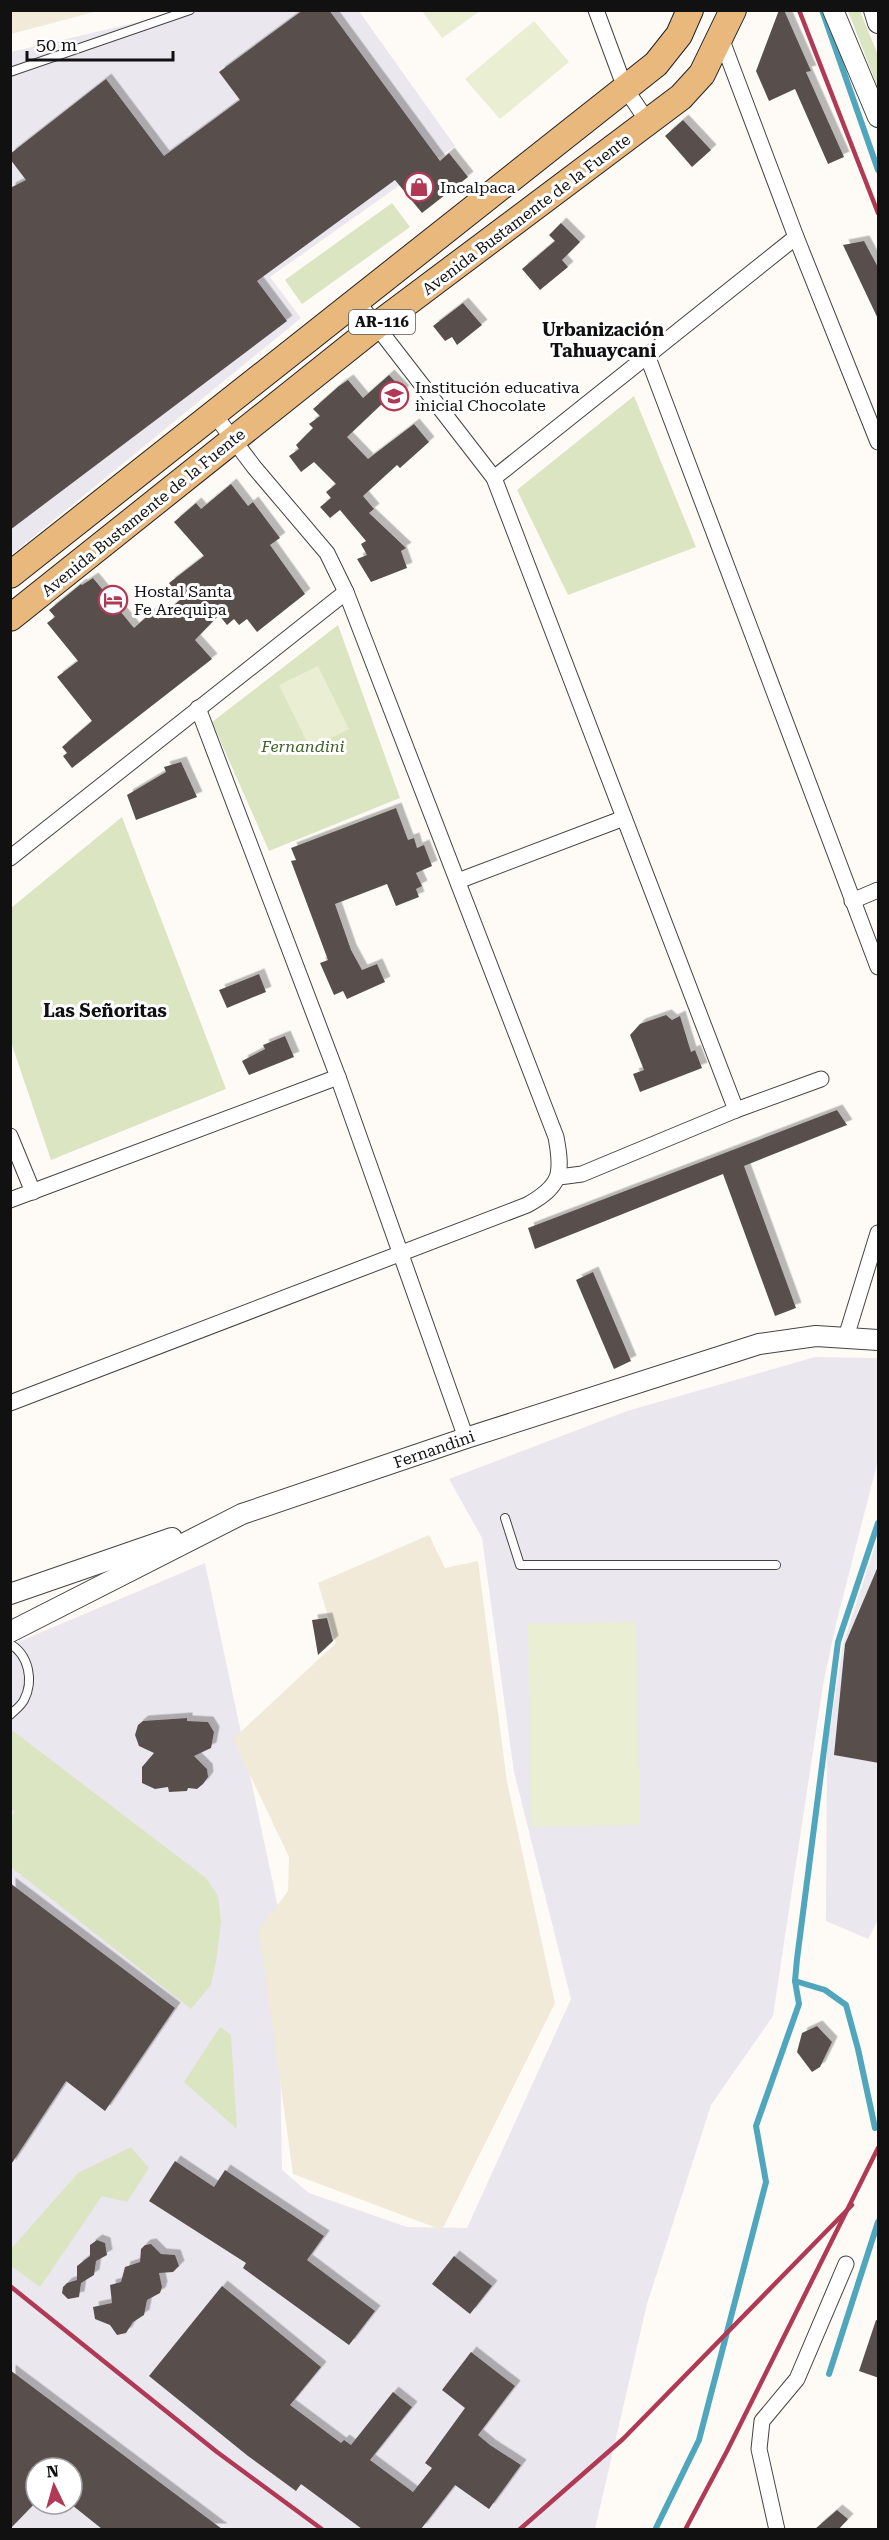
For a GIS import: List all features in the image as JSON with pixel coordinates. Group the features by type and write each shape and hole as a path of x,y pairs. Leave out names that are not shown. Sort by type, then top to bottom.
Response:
{"main road":[{"name":"Avenida Bustamente de la Fuente","path":"10,575 656,64 679,35 690,10"},
{"name":"Avenida Bustamente de la Fuente","path":"10,618 376,326 681,97 702,74 733,10"}],"street":[{"path":"596,10 626,88 648,122"},
{"path":"833,10 879,117"},
{"path":"874,10 879,23"},
{"path":"721,38 796,237 879,442"},
{"path":"494,478 796,237"},
{"path":"357,301 494,478 736,1110"},
{"path":"647,355 852,901 879,967"},
{"path":"10,1403 527,1205 547,1194 560,1177 556,1137 346,592 327,553 214,414"},
{"path":"10,858 346,592"},
{"path":"198,708 338,1077 466,1438"},
{"path":"458,881 624,818"},
{"path":"852,901 879,890"},
{"path":"10,1200 338,1077"},
{"path":"560,1177 582,1174 736,1110 821,1079"},
{"path":"10,1136 33,1191"},
{"path":"846,1337 879,1233"},
{"name":"Fernandini","path":"10,1632 242,1514 466,1438 759,1344 816,1336 879,1340"},
{"path":"10,1594 242,1514"},
{"path":"777,2529 759,2449 762,2421 797,2379 846,2264"}],"lane":[{"path":"10,72 190,10"},
{"path":"505,1518 520,1565 776,1564"},
{"path":"10,1644 17,1648 27,1664 30,1683 23,1701 10,1715"}],"shaded area":[{"path":"11,10 98,10 98,11 11,34"},
{"path":"185,11 359,11 455,146 270,277 301,318 11,555 11,52"},
{"path":"815,1357 878,1358 878,1460 836,1624 823,1685 773,2016 711,2105 647,2304 595,2529 11,2530 11,1645 205,1563 278,1907 282,2170 309,2193 407,2227 467,2228 571,1999 514,1772 482,1538 449,1479 627,1411"},
{"path":"429,1535 445,1568 478,1561 507,1782 555,2003 442,2230 293,2174 259,1929 288,1891 289,1857 233,1739 336,1643 318,1583"},
{"path":"878,1537 878,1920 868,1939 826,1921 827,1749 843,1644"}],"green space":[{"path":"422,11 480,11 442,38"},
{"path":"848,11 860,11 878,55 878,88"},
{"path":"534,21 569,62 500,119 465,79"},
{"path":"392,203 410,227 302,304 285,280"},
{"path":"634,396 696,547 568,595 517,490"},
{"name":"Fernandini","path":"338,625 400,798 269,851 212,722"},
{"path":"318,666 349,729 310,748 279,685"},
{"path":"122,817 226,1089 51,1160 11,1042 11,908"},
{"path":"636,1622 640,1825 531,1827 528,1624"},
{"path":"13,1731 206,1878 218,1896 221,1922 211,1985 191,2009 11,1867 11,1819 15,1811 10,1808 10,1732"},
{"path":"220,2027 231,2035 237,2129 184,2082"},
{"path":"131,2147 149,2168 127,2202 102,2196 40,2287 11,2266 11,2249 78,2173"}],"building":[{"path":"303,10 329,10 440,161 449,153 468,177 422,213 395,180 257,281 287,321 10,530 10,188 26,180 10,159 10,154 106,79 164,156 240,100 219,72"},
{"path":"779,10 784,10 811,71 806,72 844,157 828,164 795,89 769,101 756,71"},
{"path":"683,120 711,150 692,167 665,136"},
{"path":"561,223 580,242 562,260 568,267 540,290 522,269 555,241 549,235"},
{"path":"864,241 879,269 879,321 843,245"},
{"path":"463,303 482,325 457,345 452,337 445,341 433,326"},
{"path":"389,375 404,391 388,405 384,402 347,437 368,459 414,424 429,442 400,468 397,465 363,496 374,509 369,513 406,548 401,551 407,568 371,582 357,559 367,555 361,544 366,541 340,510 330,518 320,507 331,498 326,492 336,484 314,462 301,472 289,456 299,449 296,445 313,428 309,424 320,416 313,409 339,386 348,380 363,398"},
{"path":"231,484 248,506 253,502 280,538 270,545 305,594 257,632 247,619 239,625 234,619 227,625 219,615 195,640 212,659 72,768 63,756 67,753 62,747 92,721 57,677 78,661 47,623 55,617 49,610 81,584 93,578 134,628 152,612 158,619 181,599 169,583 204,556 174,522 196,503 201,509"},
{"path":"181,762 197,797 136,820 127,795 166,772 164,767"},
{"path":"396,808 408,840 414,838 417,848 424,845 432,866 416,873 422,886 416,889 419,897 396,906 387,884 335,904 351,950 362,970 377,964 385,982 347,999 343,991 334,995 320,963 328,960 291,861 296,860 291,848"},
{"path":"259,974 266,992 227,1008 219,990"},
{"path":"666,1015 672,1020 680,1016 691,1052 695,1050 702,1068 640,1092 633,1074 644,1070 630,1035 640,1024"},
{"path":"285,1036 294,1057 249,1075 242,1061 265,1049 263,1045"},
{"path":"837,1110 847,1125 744,1166 796,1308 775,1316 723,1174 535,1249 528,1228"},
{"path":"593,1272 631,1361 614,1369 576,1280"},
{"path":"879,1564 879,1763 834,1755 845,1644"},
{"path":"327,1618 333,1641 318,1655 312,1620"},
{"path":"187,1718 187,1721 208,1722 214,1732 211,1748 194,1756 207,1769 208,1777 197,1789 188,1788 187,1791 169,1792 168,1787 155,1789 142,1783 142,1767 154,1753 139,1746 135,1735 138,1725 143,1721"},
{"path":"10,1883 175,2008 105,2111 66,2081 10,2166"},
{"path":"817,2026 832,2042 820,2067 812,2072 797,2052 802,2033"},
{"path":"175,2161 214,2187 225,2170 324,2236 307,2260 375,2311 349,2345 243,2268 246,2263 149,2201"},
{"path":"97,2240 105,2243 107,2255 96,2261 94,2275 81,2283 79,2297 68,2299 62,2293 63,2287 77,2280 77,2266 90,2256 90,2245"},
{"path":"151,2244 161,2254 175,2255 179,2266 173,2272 159,2273 162,2287 160,2293 147,2300 144,2315 133,2322 126,2333 117,2335 110,2325 95,2319 93,2307 112,2303 110,2285 121,2282 125,2267 140,2262 141,2249"},
{"path":"454,2256 492,2286 470,2314 432,2284"},
{"path":"222,2286 321,2367 290,2405 341,2443 344,2440 351,2445 393,2392 412,2407 370,2460 413,2492 432,2468 425,2463 465,2408 442,2390 471,2352 515,2386 478,2435 521,2465 489,2509 455,2485 421,2529 362,2529 301,2484 296,2491 248,2456 149,2376"},
{"path":"876,2320 879,2321 879,2378 859,2371"},
{"path":"10,2370 222,2529 102,2529 84,2515 84,2456 24,2456 24,2514 10,2529"},
{"path":"837,2510 848,2519 839,2529 815,2529"}],"waterway":[{"path":"822,10 878,170"},
{"path":"655,2530 699,2440 766,2182 756,2126 799,2004 795,1981 797,1959 838,1642 878,1523"},
{"path":"795,1981 825,1990 846,2005 875,2128"},
{"path":"829,2374 878,2222"}],"railway":[{"path":"799,10 878,213"},
{"path":"685,2530 727,2451 878,2148"},
{"path":"519,2530 623,2439 852,2205"},
{"path":"10,2286 217,2452 323,2530"}],"place":[{"name":"Incalpaca","path":"419,187"},
{"name":"Institución educativa inicial Chocolate","path":"394,396"},
{"name":"Hostal Santa Fe Arequipa","path":"113,600"}],"district":[{"name":"Urbanización Tahuaycani","path":"603,340"},
{"name":"Las Señoritas","path":"105,1011"}]}
